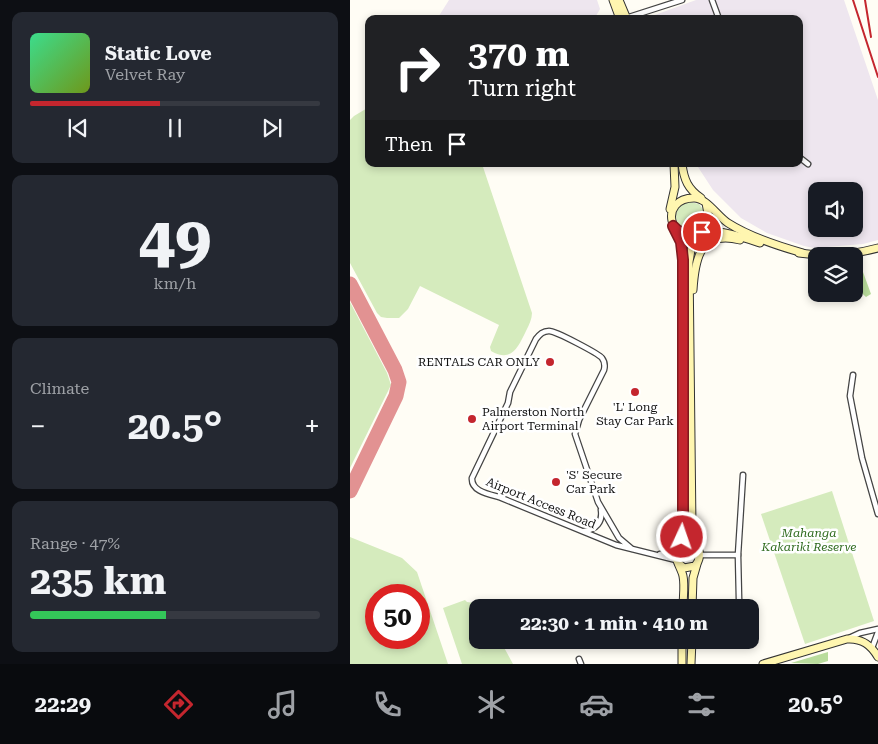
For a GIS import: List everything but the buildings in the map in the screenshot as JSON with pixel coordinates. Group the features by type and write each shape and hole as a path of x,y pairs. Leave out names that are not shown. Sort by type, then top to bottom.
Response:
{"main road":[{"path":"613,0 619,15"},
{"path":"619,0 625,15"},
{"path":"674,167 675,186 669,212 672,224 681,242 683,260 683,526 677,549 677,561 683,577 683,599"},
{"path":"682,167 685,182 691,191 705,201 721,218 733,226 766,241 803,254"},
{"path":"705,201 697,198 686,199 676,205 671,216 672,224 682,234 718,231 779,249"},
{"path":"677,561 684,568 692,568 695,566 699,555 692,528 689,256 692,244 709,219 705,201"},
{"path":"690,330 695,268 698,255 705,246 714,240 724,237 803,254 843,255 878,248"},
{"path":"677,549 685,544 697,548 699,555 693,578 692,599"},
{"path":"764,664 855,638 872,648 878,657"},
{"path":"682,649 682,664"},
{"path":"692,649 692,663"}],"street":[{"path":"638,15 682,0"},
{"path":"712,0 718,15"},
{"path":"803,160 808,164"},
{"name":"Airport Access Road","path":"632,549 619,538 598,502 575,434 579,420 604,370 604,362 598,355 569,339 553,332 545,332 536,339 512,387 508,403 471,482 475,488 490,495 616,545 647,553 659,554 677,561"},
{"path":"854,375 850,396 862,458 878,514"},
{"path":"739,599 738,555 743,475"},
{"path":"584,531 595,528 601,521 602,512 598,502"},
{"name":"Airport Access Road","path":"659,554 677,549"},
{"path":"699,555 738,555"},
{"path":"847,639 860,633 878,631 872,648"}],"shaded area":[{"path":"449,0 597,0 600,9 597,15 440,15"},
{"path":"696,0 844,0 878,100 878,240 863,244 809,247 767,233 741,218 713,190 698,167 803,167 803,15 655,15"}],"green space":[{"path":"365,109 365,167 483,167 532,313 520,343 513,352 504,355 491,351 490,347 499,325 420,286 408,309 399,318 381,317 377,313 350,263 350,120"},
{"path":"690,202 699,204 705,212 704,221 700,226 689,230 683,228 676,218 679,208"},
{"path":"863,272 871,294 866,297 863,294"},
{"path":"350,302 387,373 391,385 350,468"},
{"name":"Mahanga Kakariki Reserve","path":"832,491 874,621 805,644 761,514"},
{"path":"350,537 402,558 417,572 421,584 365,584 365,649 430,649 430,611 448,664 350,664"},
{"path":"465,600 469,602 469,649 505,649 513,664 462,664 443,608"},
{"path":"828,652 828,661 818,664 791,663"}],"taxiway":[{"path":"350,284 395,370 399,382 396,396 350,491"}],"railway":[{"path":"853,0 878,77"},
{"path":"865,0 871,37"}],"place":[{"name":"RENTALS CAR ONLY","path":"550,362"},
{"name":"'L' Long Stay Car Park","path":"635,392"},
{"name":"Palmerston North Airport Terminal","path":"472,419"},
{"name":"'S' Secure Car Park","path":"556,482"}],"route":[{"path":"682,537 683,253 681,242 673,226 682,234 694,235 702,232"}]}
